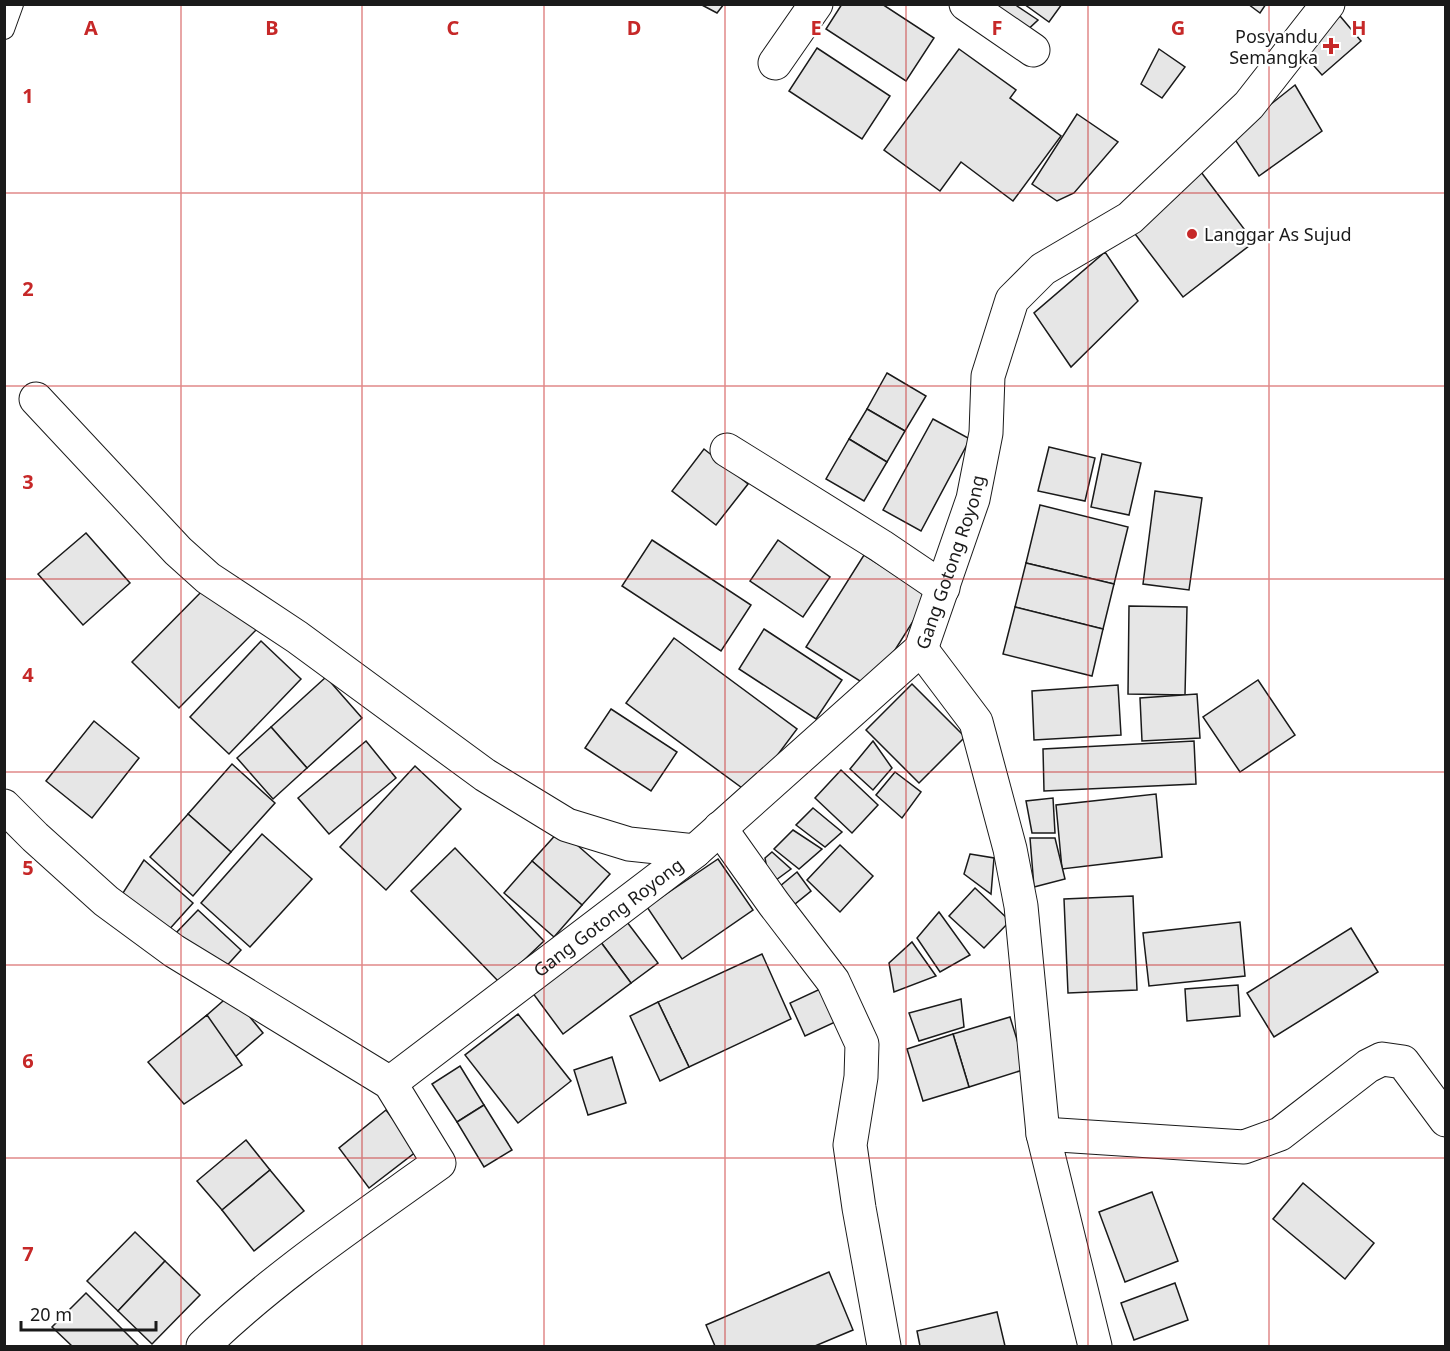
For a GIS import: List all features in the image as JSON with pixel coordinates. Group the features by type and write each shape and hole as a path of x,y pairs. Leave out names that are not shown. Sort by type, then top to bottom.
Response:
{"street":[{"path":"775,63 816,4"},
{"path":"966,4 1033,51"},
{"name":"Gang Gotong Royong","path":"390,1083 695,851 921,649 974,499 986,433 988,376 1012,300 1043,269 1130,218 1249,105 1328,4"},
{"path":"36,399 178,551 208,578 297,637 485,775 567,825 629,844 695,851"},
{"path":"727,450 881,546 943,588"},
{"path":"921,649 976,722 1010,849 1021,906 1043,1134 1095,1347"},
{"path":"4,806 34,837 106,901 174,951 390,1083 439,1163 394,1194 238,1312 202,1347"},
{"path":"720,828 833,981 862,1044 861,1077 850,1145 884,1347"},
{"path":"1043,1134 1244,1147 1280,1134 1368,1066 1382,1059 1403,1062 1446,1120"}],"lane":[{"path":"4,29 13,4"}],"building":[{"path":"700,4 724,4 717,13"},
{"path":"842,4 882,4 934,38 906,81 826,29"},
{"path":"997,4 1014,4 1038,20 1023,34 991,16"},
{"path":"1024,4 1062,4 1049,22"},
{"path":"1248,4 1266,4 1260,13"},
{"name":"Posyandu Semangka","path":"1340,16 1361,41 1322,75 1300,50"},
{"path":"817,48 890,96 862,139 789,91"},
{"path":"959,49 1016,90 1010,98 1061,136 1013,201 961,162 940,191 884,150"},
{"path":"1159,49 1185,67 1162,98 1141,84"},
{"path":"1295,85 1322,131 1259,176 1232,135"},
{"path":"1077,114 1118,142 1074,193 1057,201 1032,184"},
{"name":"Langgar As Sujud","path":"1201,172 1254,242 1183,297 1129,226"},
{"path":"1105,252 1138,301 1071,367 1034,313"},
{"path":"887,373 926,396 905,431 867,409"},
{"path":"867,409 905,431 887,462 849,439"},
{"path":"933,419 970,439 921,531 883,510"},
{"path":"849,439 887,462 864,501 826,479"},
{"path":"1049,447 1095,458 1085,501 1038,491"},
{"path":"704,449 748,484 716,525 672,491"},
{"path":"1102,454 1141,463 1129,515 1091,507"},
{"path":"1155,491 1202,498 1189,590 1143,584"},
{"path":"1040,505 1128,527 1114,584 1026,563"},
{"path":"86,533 130,583 83,625 38,574"},
{"path":"652,540 751,605 721,651 622,586"},
{"path":"778,540 830,577 803,617 750,581"},
{"path":"864,555 929,596 871,688 806,647"},
{"path":"1026,563 1114,584 1103,629 1015,607"},
{"path":"210,583 257,629 179,708 132,662"},
{"path":"1129,606 1187,607 1185,695 1128,694"},
{"path":"1015,607 1103,629 1092,676 1003,654"},
{"path":"764,629 842,680 816,719 739,669"},
{"path":"674,638 797,729 749,793 626,703"},
{"path":"261,641 301,679 229,754 190,717"},
{"path":"326,677 362,718 307,768 271,727"},
{"path":"1258,680 1295,735 1240,772 1203,717"},
{"path":"912,684 965,737 919,783 866,730"},
{"path":"1118,685 1121,735 1034,740 1032,691"},
{"path":"1197,694 1200,738 1142,741 1140,698"},
{"path":"611,709 677,752 651,791 585,748"},
{"path":"94,721 139,758 92,818 46,781"},
{"path":"271,727 307,768 273,799 237,758"},
{"path":"366,741 396,778 329,834 298,798"},
{"path":"873,741 892,768 873,790 850,769"},
{"path":"1194,741 1196,784 1044,791 1043,749"},
{"path":"232,764 275,803 231,852 188,814"},
{"path":"415,766 461,809 386,890 340,847"},
{"path":"841,770 878,805 852,833 815,798"},
{"path":"895,772 921,792 902,818 876,795"},
{"path":"1156,794 1162,857 1062,869 1056,805"},
{"path":"1053,798 1055,833 1032,833 1026,801"},
{"path":"813,808 842,832 825,847 796,825"},
{"path":"188,814 231,852 193,896 150,857"},
{"path":"560,830 610,874 582,905 532,861"},
{"path":"793,830 822,849 799,869 774,849"},
{"path":"262,834 312,879 250,947 201,903"},
{"path":"1030,838 1055,838 1065,879 1034,887"},
{"path":"840,845 873,876 840,912 807,880"},
{"path":"455,848 544,941 500,983 411,891"},
{"path":"772,852 791,869 776,880 767,869 765,858"},
{"path":"970,854 994,858 991,894 964,874"},
{"path":"718,859 753,910 682,959 647,907"},
{"path":"144,860 193,903 166,933 121,896"},
{"path":"532,861 582,905 554,937 504,893"},
{"path":"797,872 811,891 790,908 779,887"},
{"path":"975,888 1010,921 984,948 949,916"},
{"path":"1133,896 1137,990 1068,993 1064,899"},
{"path":"198,910 241,950 222,971 175,934"},
{"path":"939,912 970,955 940,972 917,938"},
{"path":"627,922 658,963 631,983 600,941"},
{"path":"1240,922 1245,976 1149,986 1143,933"},
{"path":"1351,928 1378,972 1274,1037 1247,993"},
{"path":"600,941 631,983 563,1034 532,992"},
{"path":"912,942 936,976 894,992 889,963"},
{"path":"762,954 791,1019 689,1067 658,1002"},
{"path":"831,984 846,1017 805,1036 790,1003"},
{"path":"1238,985 1240,1016 1187,1021 1185,989"},
{"path":"231,994 263,1033 207,1081 175,1043"},
{"path":"961,999 964,1027 919,1041 909,1013"},
{"path":"658,1002 689,1067 660,1081 630,1016"},
{"path":"518,1014 571,1081 518,1123 465,1055"},
{"path":"207,1015 242,1065 184,1104 148,1062"},
{"path":"1010,1017 1026,1069 969,1087 953,1034"},
{"path":"953,1034 969,1087 923,1101 907,1049"},
{"path":"612,1057 626,1103 588,1115 574,1070"},
{"path":"460,1066 484,1105 457,1122 432,1084"},
{"path":"484,1105 512,1150 484,1167 457,1122"},
{"path":"386,1110 417,1151 369,1188 339,1148"},
{"path":"246,1140 270,1170 222,1210 197,1181"},
{"path":"270,1170 304,1211 254,1251 222,1210"},
{"path":"1303,1183 1374,1243 1345,1279 1273,1219"},
{"path":"1152,1192 1178,1261 1125,1282 1099,1212"},
{"path":"135,1232 165,1261 118,1311 87,1281"},
{"path":"165,1261 200,1295 152,1344 118,1311"},
{"path":"829,1272 853,1330 815,1346 715,1346 706,1325"},
{"path":"1175,1283 1188,1320 1134,1340 1121,1303"},
{"path":"86,1293 139,1346 72,1346 52,1327"},
{"path":"997,1312 1005,1346 920,1346 917,1331"}],"place":[{"name":"Posyandu Semangka","path":"1331,46"},
{"name":"Langgar As Sujud","path":"1192,234"}]}
